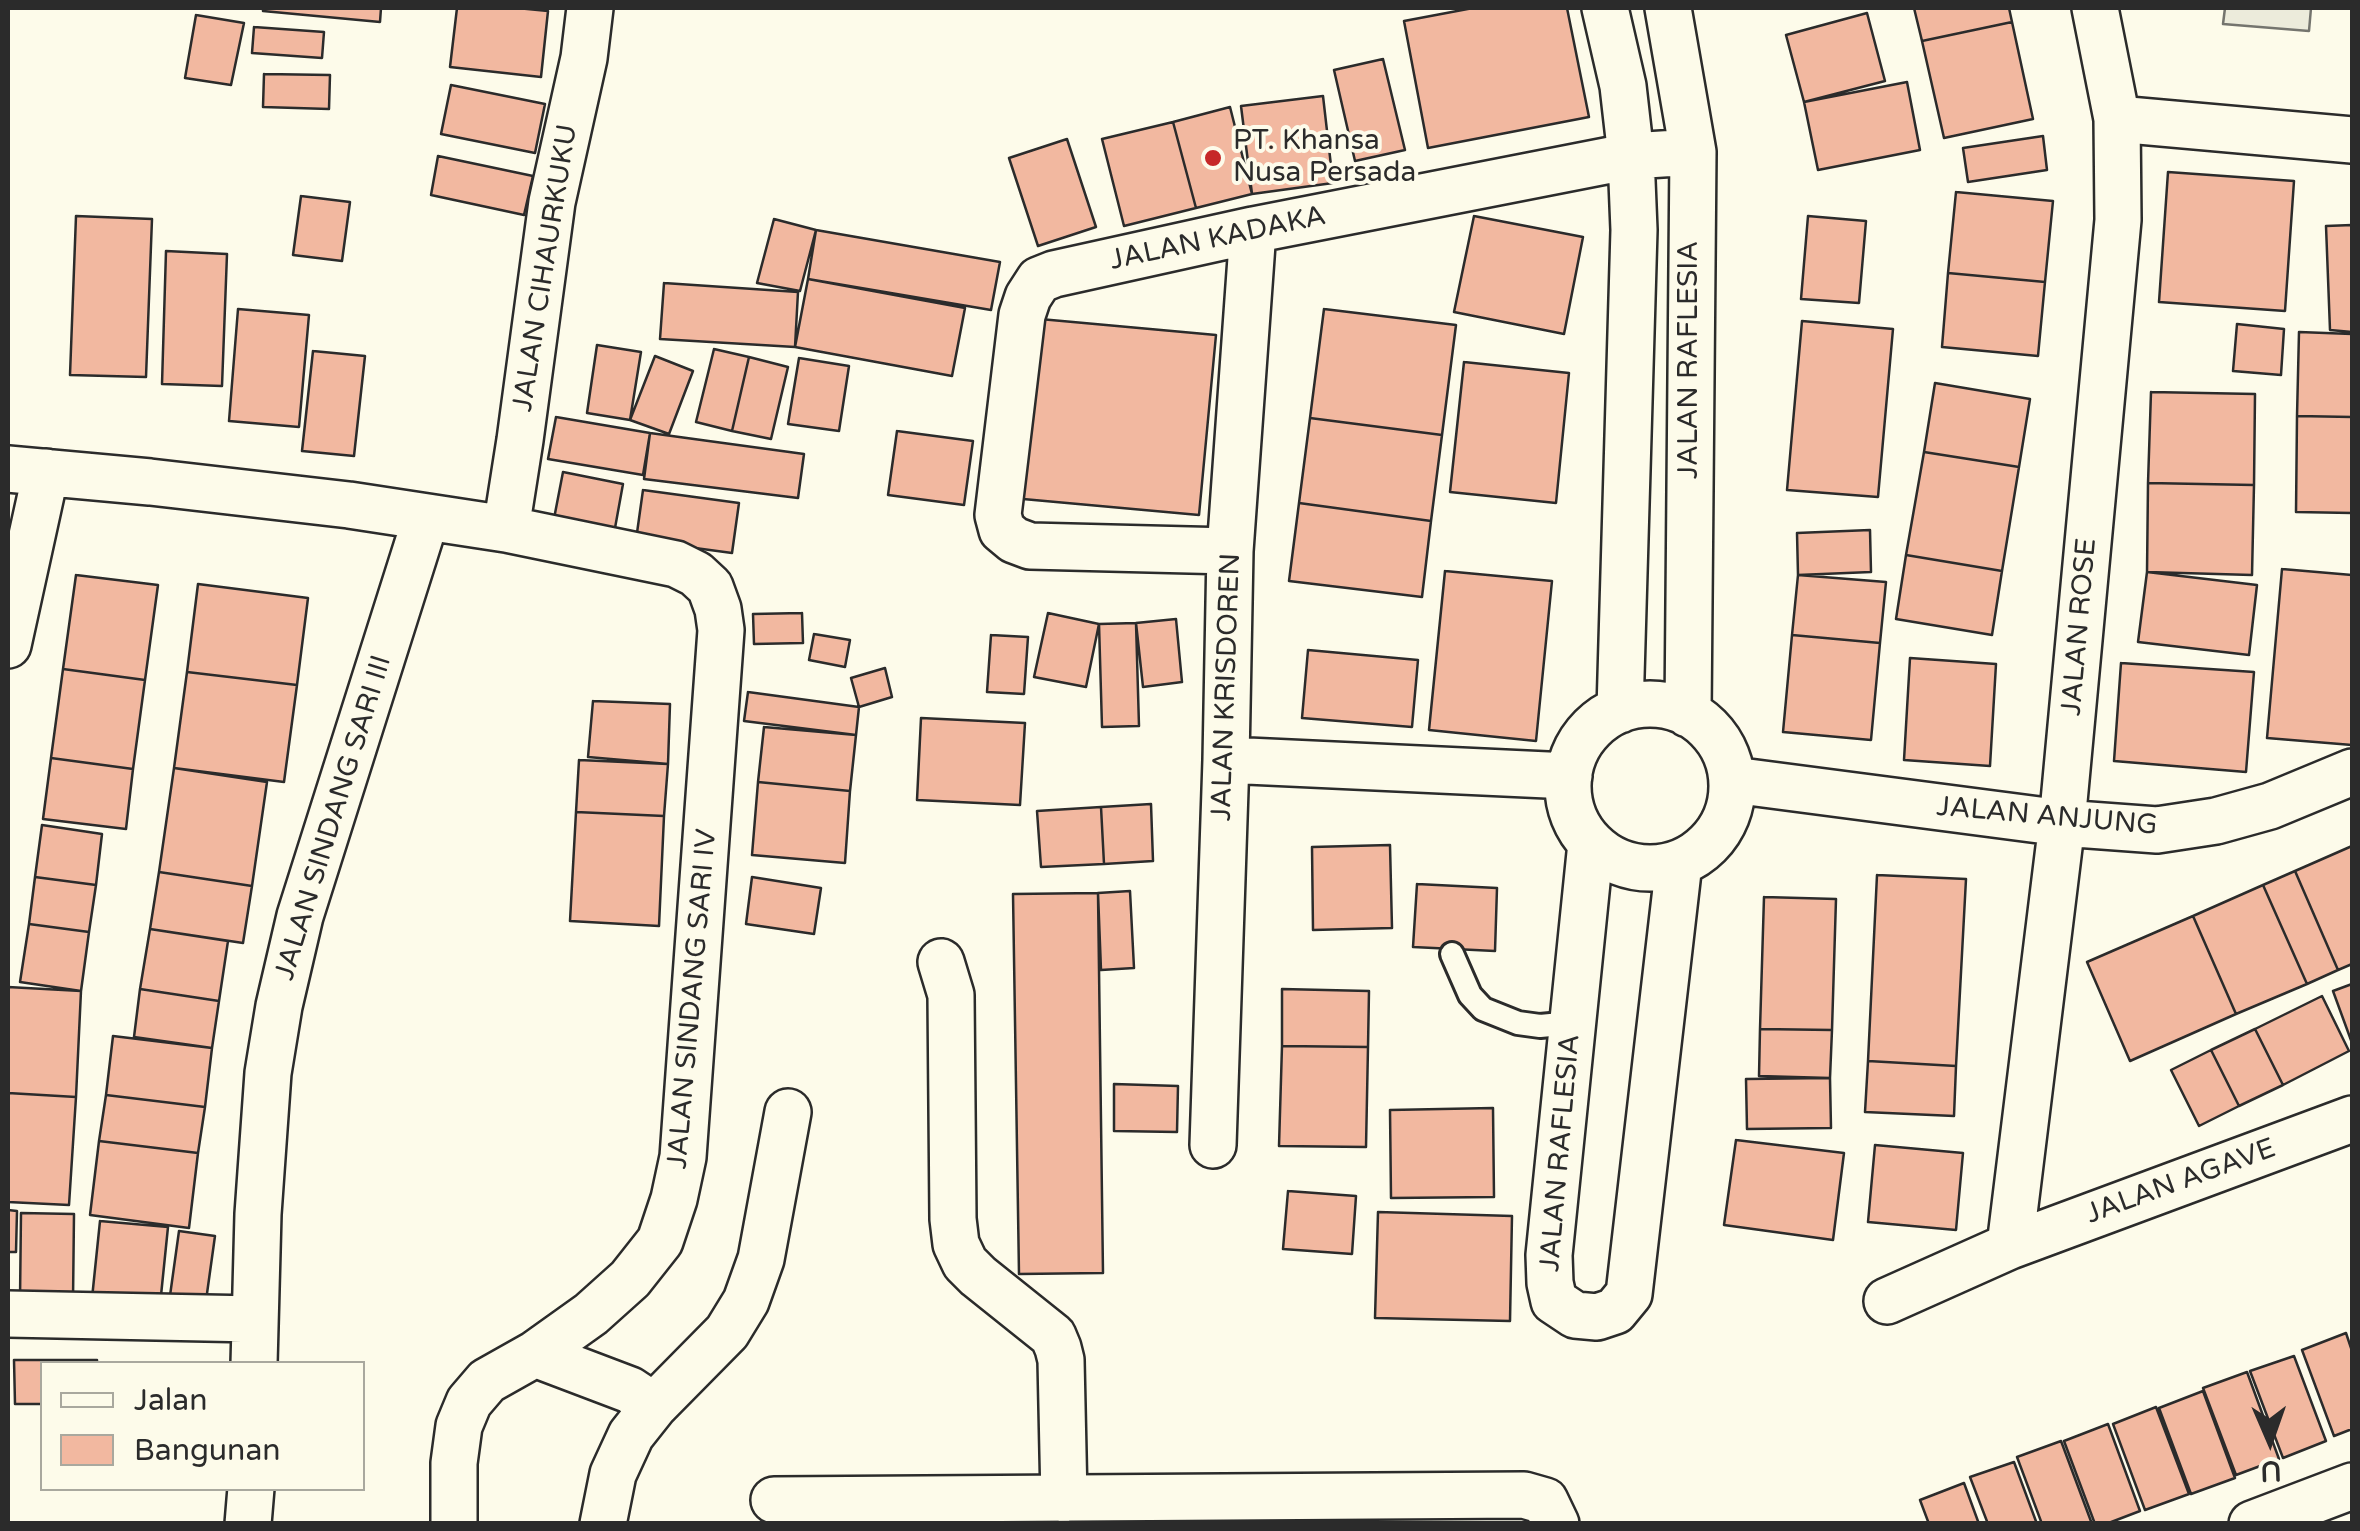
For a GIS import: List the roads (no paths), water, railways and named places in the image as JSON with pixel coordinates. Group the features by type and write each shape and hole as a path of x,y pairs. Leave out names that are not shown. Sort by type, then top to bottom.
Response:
{"street":[{"name":"JALAN CIHAURKUKU","path":"506,528 552,202 584,58 590,8"},
{"name":"JALAN RAFLESIA","path":"1606,8 1623,86 1634,230 1620,710"},
{"name":"JALAN RAFLESIA","path":"1668,8 1693,152 1688,714"},
{"name":"JALAN ROSE","path":"2010,1246 2062,824 2118,220 2117,119 2095,8"},
{"path":"2117,119 2352,140"},
{"name":"JALAN KADAKA","path":"1230,551 1030,546 1002,530 998,515 1022,315 1039,280 1253,230 1631,156 1693,152"},
{"name":"JALAN KRISDOREN","path":"1212,1146 1230,551 1253,230"},
{"path":"8,645 26,470 349,505 506,528"},
{"name":"JALAN SINDANG SARI III","path":"254,1361 258,1214 268,1073 279,1006 300,916 426,518"},
{"name":"JALAN SINDANG SARI IV","path":"454,1524 458,1426 468,1402 487,1381 535,1354 591,1314 630,1279 660,1241 677,1185 683,1157 721,630 710,587 676,564 506,528"},
{"path":"1642,704 1666,706 1688,714 1710,730 1726,752 1733,780 1728,814 1710,844 1679,864 1648,869 1616,862 1591,843 1577,824 1568,776 1574,755 1600,721 1620,710 1642,704"},
{"path":"1226,760 1568,776"},
{"name":"JALAN ANJUNG","path":"1733,780 2062,824 2157,830 2216,821 2270,806 2352,772"},
{"name":"JALAN RAFLESIA","path":"1591,843 1548,1255 1554,1301 1575,1315 1597,1318 1615,1311 1629,1294 1679,864"},
{"path":"941,962 951,995 956,1244 966,1264 978,1276 1053,1336 1062,1360 1064,1499"},
{"path":"603,1524 613,1474 631,1436 654,1406 728,1332 746,1301 761,1259 788,1112"},
{"name":"JALAN AGAVE","path":"1886,1300 2010,1246 2352,1119"},
{"path":"8,1314 254,1319"},
{"path":"535,1354 630,1390 654,1406"},
{"path":"2252,1524 2352,1486"},
{"path":"248,1524 250,1491"},
{"path":"774,1500 1524,1495 1546,1501 1556,1524"}],"lane":[{"path":"1452,954 1470,995 1483,1009 1518,1023 1540,1026 1572,1022"}],"place":[{"name":"PT. Khansa Nusa Persada","path":"1213,158"}]}
